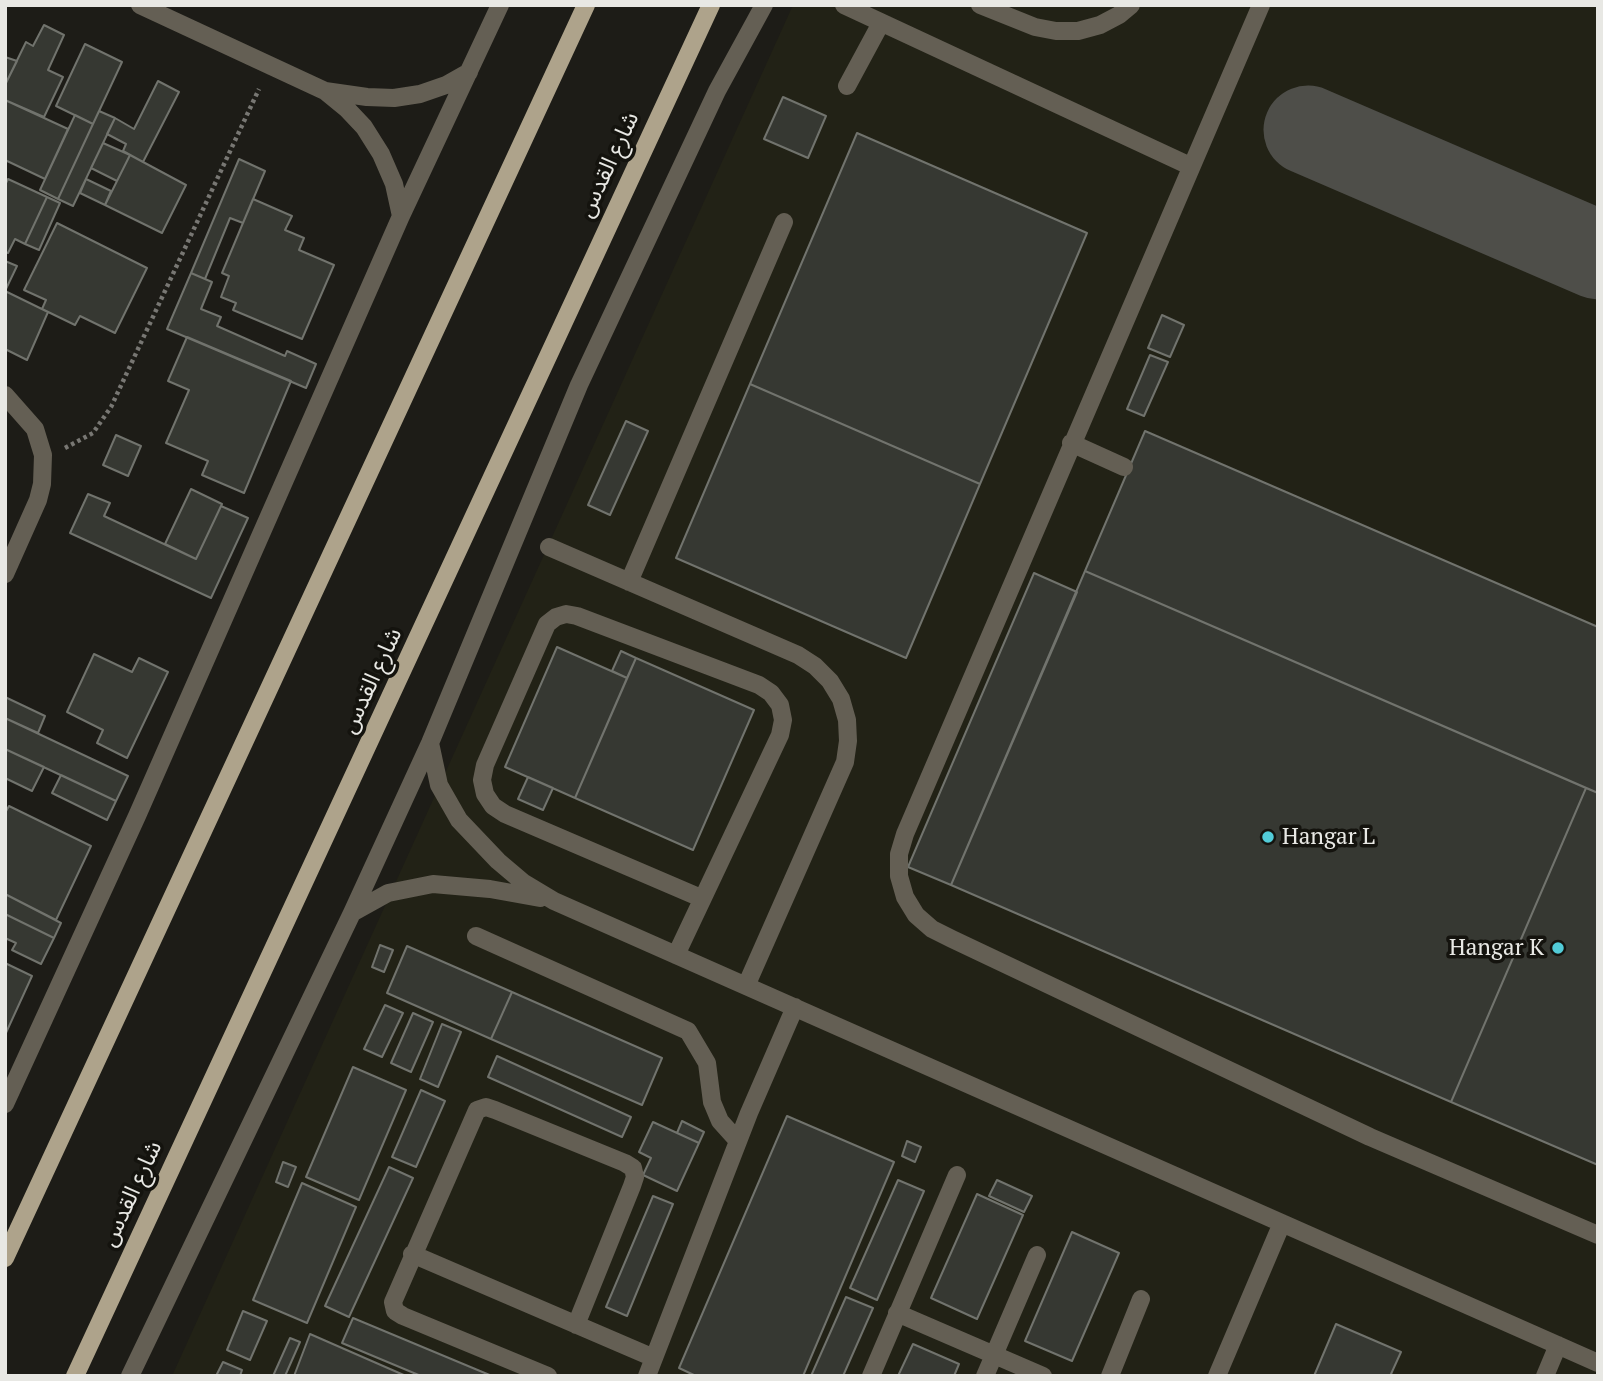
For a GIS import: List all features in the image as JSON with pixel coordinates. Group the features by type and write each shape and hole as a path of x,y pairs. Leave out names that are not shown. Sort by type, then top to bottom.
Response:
{"main road":[{"path":"5,1258 586,5"},
{"name":"شارع القدس","path":"75,1376 711,5"}],"street":[{"path":"140,5 325,91 394,98 420,94 446,85 469,72"},
{"path":"5,1104 137,817 401,216 500,5"},
{"path":"130,1375 352,913 430,743 579,385 717,91 764,5"},
{"path":"844,5 1190,166"},
{"path":"980,5 1035,27 1056,32 1078,31 1100,25 1131,5"},
{"path":"1261,5 905,834 899,854 899,876 905,897 916,915 932,929 951,939 1357,1131 1598,1235"},
{"path":"847,86 881,23"},
{"path":"325,91 364,127 382,154 394,184 401,216"},
{"path":"629,582 784,222"},
{"path":"5,395 35,429 43,455 42,484 38,500 5,574"},
{"path":"1071,443 1124,467"},
{"path":"550,547 798,654 816,666 830,681 841,699 847,720 845,762 746,986"},
{"path":"676,955 780,735 783,720 780,705 771,693 759,685 577,616 566,614 556,617 547,624 485,765 482,780 485,794 493,806 505,814 701,898"},
{"path":"430,743 439,785 459,820 498,861 524,883 554,901 1598,1363"},
{"path":"352,913 388,893 407,887 433,884 490,889 554,901"},
{"path":"476,936 688,1031 707,1063 712,1102 720,1121 738,1141"},
{"path":"647,1376 738,1141 795,1007"},
{"path":"548,1376 396,1311 393,1302 477,1110 486,1107 495,1110 633,1168 635,1177 576,1325"},
{"path":"871,1376 957,1175"},
{"path":"1217,1376 1282,1223"},
{"path":"412,1254 654,1357"},
{"path":"985,1376 1037,1255"},
{"path":"1110,1376 1141,1299"},
{"path":"897,1313 1043,1376"},
{"path":"1545,1376 1558,1345"}],"path":[{"path":"43,455 72,446 93,433 111,407 270,66"}],"shaded area":[{"path":"793,5 1598,5 1598,1376 172,1376"}],"building":[{"path":"44,25 64,35 48,70 63,77 44,117 5,100 5,85 26,42 33,46"},
{"path":"85,44 122,62 93,124 56,106"},
{"path":"5,57 17,61 5,85"},
{"path":"158,81 179,92 143,162 123,151 126,144 107,134 115,118 134,129"},
{"path":"783,97 826,116 808,158 764,139"},
{"path":"5,100 68,129 45,179 5,160"},
{"path":"99,111 115,118 73,206 58,199"},
{"path":"75,115 93,124 58,199 40,190"},
{"path":"857,133 1087,233 980,484 750,384"},
{"path":"103,143 130,155 117,181 91,168"},
{"path":"130,155 186,185 162,233 105,205"},
{"path":"239,159 265,171 243,223 230,218 205,279 191,273"},
{"path":"8,179 47,197 25,244 15,239 8,253 5,252 5,185"},
{"path":"86,179 111,191 105,205 80,193"},
{"path":"47,197 60,203 39,250 25,244"},
{"path":"253,199 292,216 285,230 304,238 299,250 334,265 302,339 233,310 236,303 221,297 229,276 222,273"},
{"path":"57,223 147,268 115,333 80,316 75,325 42,309 46,300 24,290"},
{"path":"5,261 17,266 5,291"},
{"path":"191,273 212,282 201,309 221,317 217,326 285,356 287,351 316,364 306,388 167,329"},
{"path":"5,291 48,312 27,360 5,349"},
{"path":"1162,315 1184,325 1170,357 1148,348"},
{"path":"187,337 291,381 244,493 202,475 208,461 166,443 189,390 168,381"},
{"path":"1150,355 1168,362 1144,416 1127,409"},
{"path":"750,384 980,484 906,658 676,558"},
{"path":"626,421 648,431 610,515 588,505"},
{"path":"1145,431 1598,627 1598,793 1085,571"},
{"path":"116,435 141,446 128,476 103,465"},
{"path":"191,489 222,504 196,559 165,544"},
{"path":"88,494 110,503 104,516 196,559 221,506 248,518 211,598 70,533"},
{"name":"Hangar L","path":"1085,571 1586,788 1451,1102 951,885"},
{"path":"1034,573 1077,592 951,885 908,867"},
{"path":"557,647 627,678 575,798 505,767"},
{"path":"621,651 636,658 627,678 612,671"},
{"path":"94,654 132,672 139,658 168,672 127,758 97,743 103,730 67,712"},
{"path":"636,658 754,710 693,850 575,798"},
{"path":"5,697 45,716 38,733 5,718"},
{"path":"5,718 128,776 116,801 5,749"},
{"path":"5,749 44,767 32,791 5,778"},
{"path":"61,775 116,801 107,820 52,793"},
{"path":"528,777 553,788 543,810 518,799"},
{"name":"Hangar K","path":"1586,788 1598,793 1598,1165 1451,1102"},
{"path":"9,806 91,846 56,920 5,894 5,813"},
{"path":"5,894 61,923 54,938 5,914"},
{"path":"5,914 54,938 41,964 12,950 16,943 5,938"},
{"path":"380,945 393,950 384,972 372,967"},
{"path":"407,946 512,992 491,1039 387,993"},
{"path":"5,963 32,976 5,1035"},
{"path":"512,992 662,1058 642,1105 491,1039"},
{"path":"385,1005 403,1013 382,1057 364,1049"},
{"path":"413,1013 433,1022 411,1072 391,1063"},
{"path":"442,1024 461,1032 438,1087 420,1079"},
{"path":"497,1056 631,1117 622,1137 488,1077"},
{"path":"353,1067 406,1090 359,1200 306,1177"},
{"path":"421,1090 445,1101 416,1167 392,1157"},
{"path":"787,1116 894,1162 803,1376 696,1376 679,1368"},
{"path":"682,1121 704,1132 699,1143 677,1133"},
{"path":"653,1122 699,1143 677,1191 643,1175 651,1158 639,1152"},
{"path":"907,1141 921,1147 915,1162 902,1156"},
{"path":"283,1162 296,1167 288,1187 276,1182"},
{"path":"389,1167 413,1178 349,1317 325,1306"},
{"path":"898,1180 924,1191 877,1300 850,1288"},
{"path":"997,1180 1032,1196 1024,1212 989,1196"},
{"path":"302,1183 356,1207 307,1323 253,1300"},
{"path":"977,1194 1023,1215 977,1319 931,1298"},
{"path":"653,1196 673,1204 627,1316 606,1307"},
{"path":"1072,1232 1119,1253 1072,1361 1025,1341"},
{"path":"846,1297 873,1308 843,1376 811,1376"},
{"path":"243,1311 267,1321 250,1360 227,1350"},
{"path":"353,1318 492,1376 421,1376 342,1343"},
{"path":"1336,1324 1401,1352 1391,1374 1394,1376 1314,1376"},
{"path":"310,1334 406,1376 294,1376"},
{"path":"290,1338 300,1342 285,1376 273,1376"},
{"path":"913,1344 959,1364 954,1376 898,1376"},
{"path":"223,1362 242,1370 240,1376 216,1376"}],"taxiway":[{"path":"1308,130 1598,255"}],"place":[{"name":"Hangar L","path":"1268,837"},
{"name":"Hangar K","path":"1558,948"}]}
